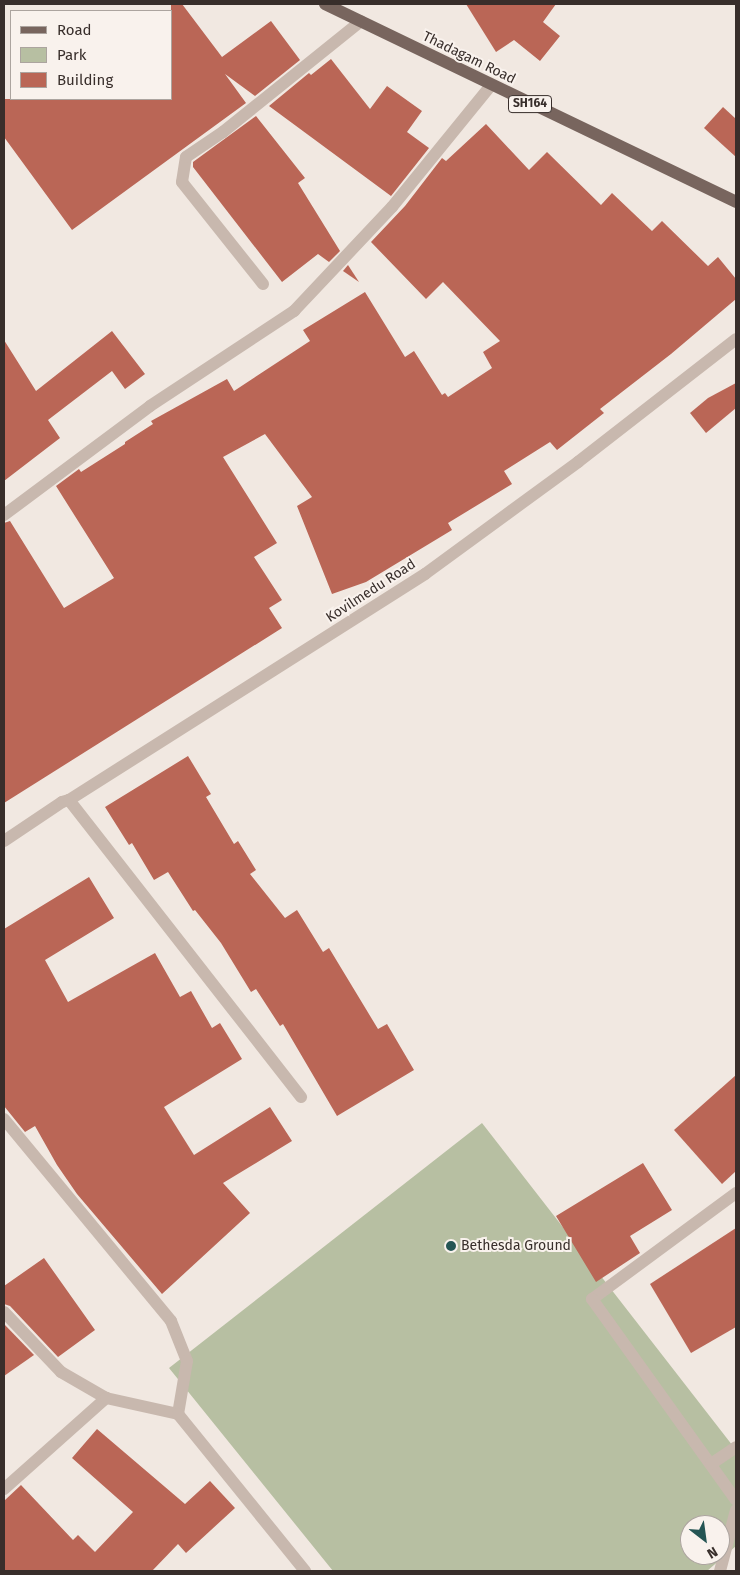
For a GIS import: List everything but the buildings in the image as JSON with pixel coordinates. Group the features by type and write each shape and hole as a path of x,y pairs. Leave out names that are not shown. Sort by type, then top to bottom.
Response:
{"main road":[{"name":"Thadagam Road","path":"325,4 491,86 736,202"}],"street":[{"path":"263,284 182,182 186,158 223,132 360,21"},
{"path":"4,515 150,406 294,311 392,207 491,86"},
{"name":"Kovilmedu Road","path":"4,841 62,802 69,800 425,574 578,462 736,339"},
{"path":"69,800 301,1097"},
{"path":"4,1119 171,1321 187,1361 178,1414"},
{"path":"736,1193 592,1299 736,1500"},
{"path":"4,1312 61,1372 106,1398 178,1414 305,1571"},
{"path":"4,1489 106,1398"},
{"path":"711,1464 736,1447"},
{"path":"720,1571 736,1510"}],"green space":[{"name":"Bethesda Ground","path":"482,1123 736,1450 736,1546 730,1551 730,1515 680,1515 680,1565 714,1565 707,1571 333,1571 169,1368"}],"place":[{"name":"Bethesda Ground","path":"451,1246"}]}
